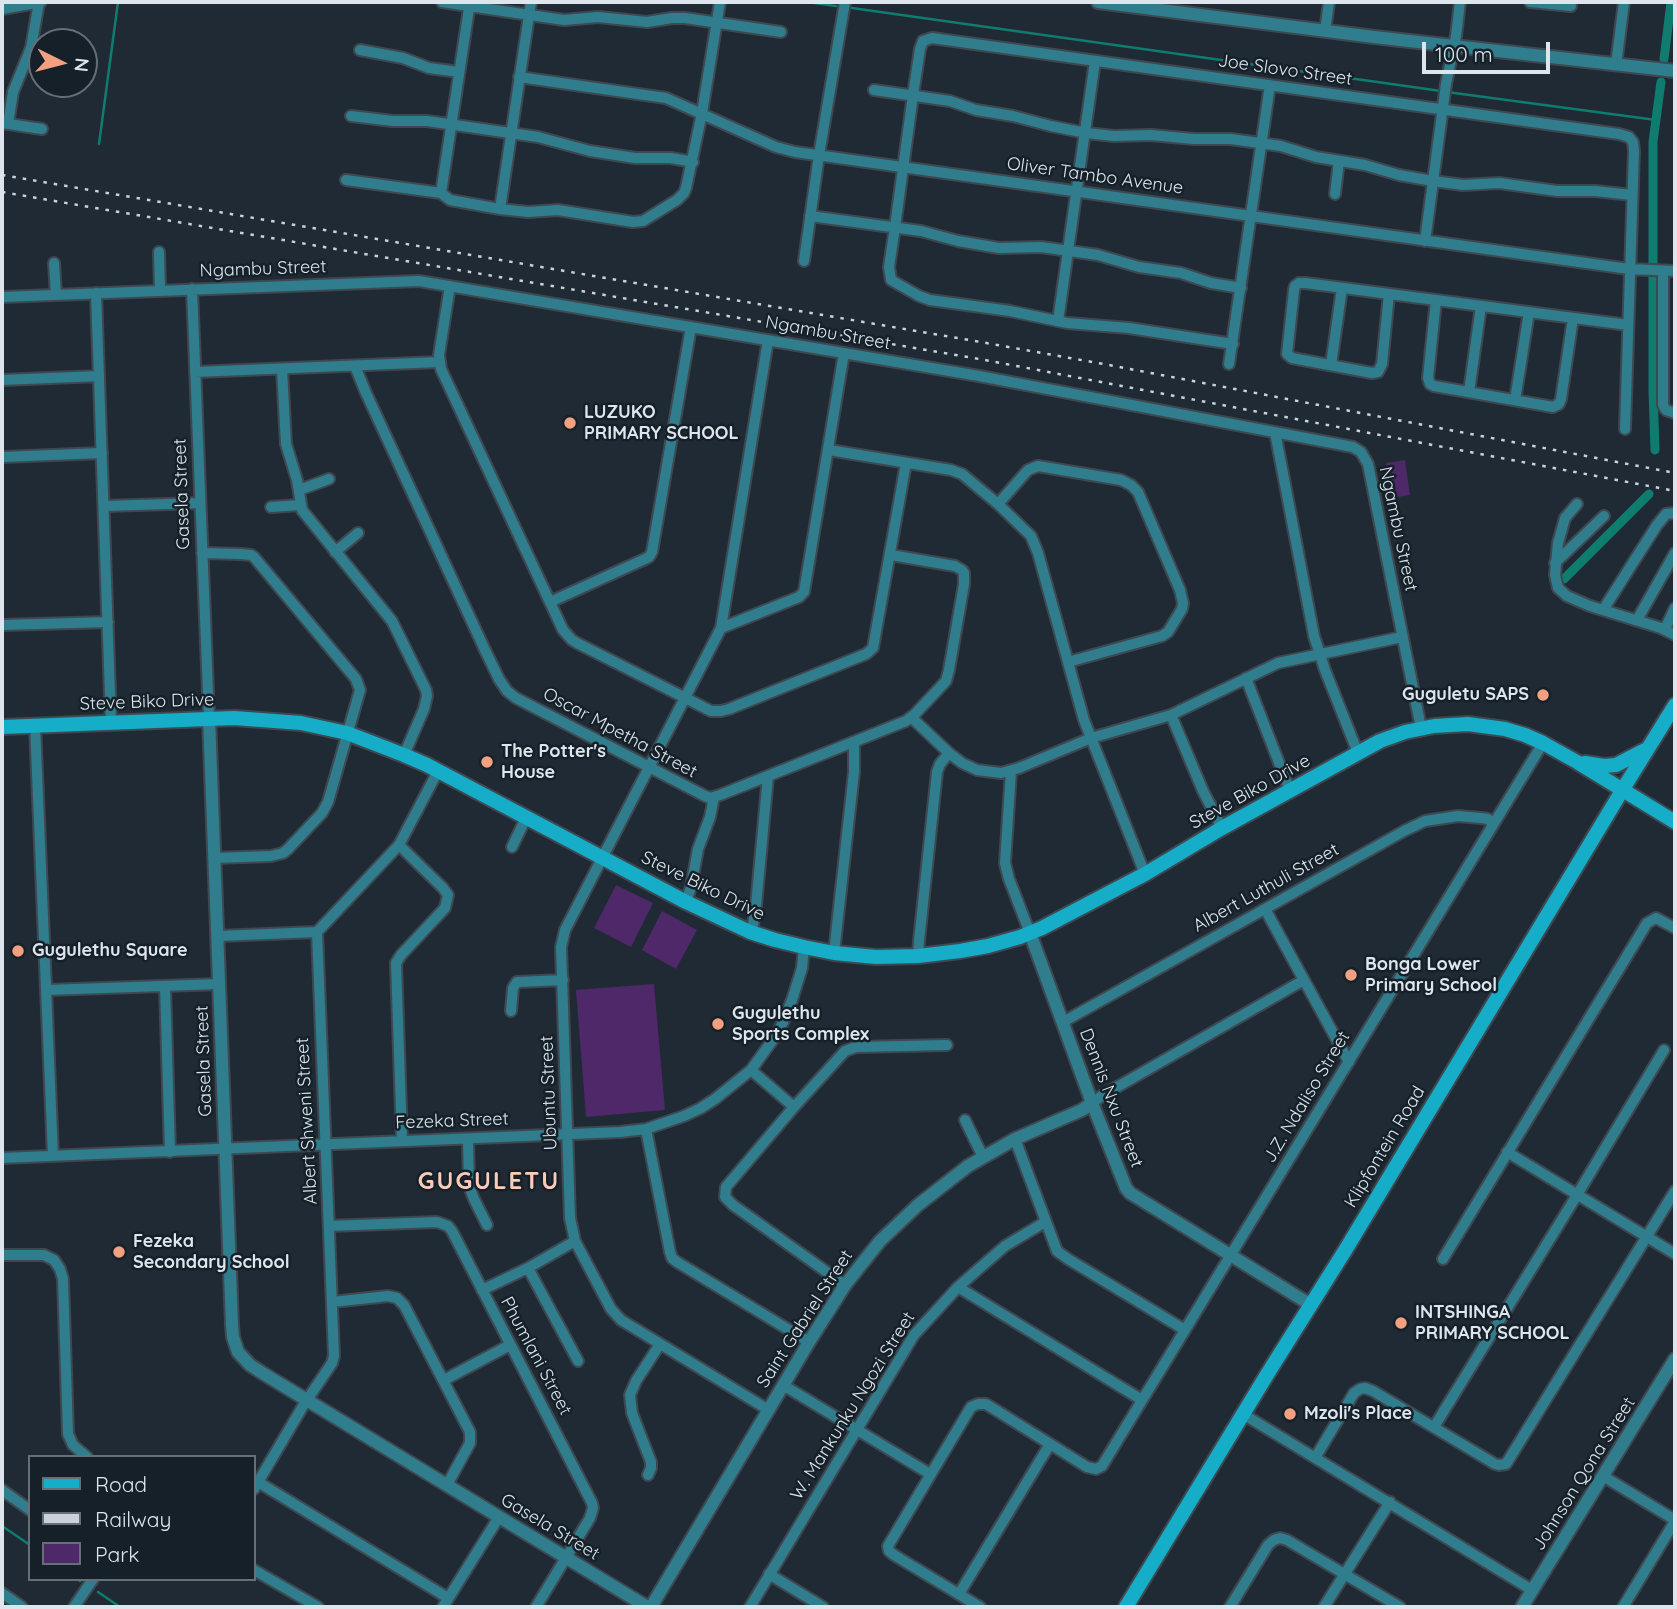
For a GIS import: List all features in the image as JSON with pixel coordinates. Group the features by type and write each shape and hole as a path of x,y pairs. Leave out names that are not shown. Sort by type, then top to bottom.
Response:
{"main road":[{"name":"Klipfontein Road","path":"1126,1607 1675,705"},
{"name":"Steve Biko Drive","path":"2,727 209,718 275,720 346,733 438,771 686,902 750,932 834,953 876,957 960,951 988,946 1030,933 1145,874 1222,828 1380,741 1421,728 1468,724 1516,732 1577,762 1675,822"},
{"path":"1577,762 1611,766 1648,748"}],"street":[{"path":"2,9 40,2 31,48 13,92 5,124 42,129"},
{"path":"442,2 565,20 598,17 647,22 678,18 781,32"},
{"path":"500,209 531,2"},
{"path":"346,180 441,193 450,200 500,209 528,212 558,210 643,222 684,193 688,182 720,2"},
{"path":"804,261 845,2"},
{"path":"1098,2 1675,71"},
{"path":"1325,31 1329,2"},
{"path":"1425,241 1460,2"},
{"path":"1530,2 1571,6"},
{"path":"1616,65 1625,2"},
{"path":"441,193 469,4"},
{"name":"Joe Slovo Street","path":"913,95 921,44 932,38 1270,85 1444,104 1619,134 1631,139 1634,151 1632,195"},
{"path":"360,50 403,58 429,68 459,72"},
{"path":"1058,321 1095,61"},
{"name":"Oliver Tambo Avenue","path":"519,77 656,96 702,113 776,147 795,152 1629,269 1675,271"},
{"path":"1229,364 1270,85"},
{"path":"874,90 950,101 976,110 1086,132 1121,136 1231,139 1261,143 1433,181 1463,185 1499,183 1557,191 1632,195 1625,429"},
{"path":"913,95 889,267 891,280 925,298 1058,321 1136,329 1233,344"},
{"path":"351,116 451,124 548,139 590,152 692,162"},
{"path":"1335,194 1339,161"},
{"path":"810,216 927,232 999,248 1033,246 1069,250 1241,288"},
{"path":"159,252 160,290"},
{"path":"54,263 56,295"},
{"path":"1656,271 1669,336 1663,405 1671,412"},
{"name":"Ngambu Street","path":"2,297 411,281 992,379 1353,447 1361,452 1370,472 1421,728"},
{"path":"1389,294 1382,364 1378,372 1292,358 1287,354 1295,286 1299,283 1342,288 1389,294 1436,300 1628,325"},
{"path":"450,286 439,362 564,630 572,640 710,711 721,711 870,652 875,643 906,463"},
{"path":"1331,365 1342,288"},
{"name":"Gasela Street","path":"192,289 233,1337 238,1352 250,1365 649,1605"},
{"path":"96,293 111,723"},
{"path":"1436,300 1427,378 1430,384 1553,407 1559,404 1561,399 1573,318"},
{"path":"1469,392 1481,306"},
{"path":"1516,400 1529,312"},
{"path":"550,602 645,559 652,552 691,327"},
{"name":"Ubuntu Street","path":"767,1409 616,1315 575,1241 570,1218 561,947 563,936 602,858 721,628 768,340"},
{"path":"721,628 800,597 804,592 844,353"},
{"path":"195,372 439,362"},
{"name":"Oscar Mpetha Street","path":"355,366 504,687 516,698 649,768 705,796 715,797"},
{"path":"282,369 286,444 304,514 392,621 426,690 424,709 404,755"},
{"path":"2,380 99,376"},
{"path":"1275,432 1319,653 1358,753"},
{"path":"829,450 962,474 1024,527 1035,544 1091,738 1145,874"},
{"path":"2,457 102,453"},
{"path":"998,504 1028,470 1038,466 1121,480 1132,485 1138,492 1180,590 1182,609 1168,632 1162,636 1068,662"},
{"path":"299,490 329,479"},
{"path":"105,506 200,503"},
{"path":"1577,504 1565,518 1558,542 1556,582 1562,592 1577,601 1670,632 1675,608"},
{"path":"271,507 300,505"},
{"path":"1603,610 1657,525 1666,514 1675,513"},
{"path":"1555,563 1604,516"},
{"path":"335,552 358,533"},
{"path":"202,553 248,554 254,557 356,678 360,690 325,808 288,849 278,855 214,858"},
{"path":"1637,621 1675,553"},
{"path":"686,902 698,849 715,797 912,718 946,681 964,578 962,570 956,566 891,555"},
{"path":"2,625 108,622"},
{"path":"912,718 949,753 977,770 1001,773 1091,738 1171,715 1278,663 1402,637"},
{"path":"1246,678 1290,791"},
{"path":"1171,715 1222,828"},
{"path":"35,725 53,1156"},
{"path":"834,953 854,772 854,742"},
{"name":"J.Z. Ndaliso Street","path":"1050,1444 1087,1467 1099,1469 1104,1464 1543,743"},
{"path":"918,956 937,772 949,753"},
{"path":"218,936 317,932 399,845 438,771"},
{"path":"1011,771 1005,863 1030,933"},
{"path":"750,932 756,906 768,776"},
{"name":"Albert Luthuli Street","path":"1063,1022 1425,821 1458,816 1481,818 1493,824"},
{"path":"512,847 526,818"},
{"path":"399,845 448,895 445,908 401,955 396,964 402,1141"},
{"path":"1265,909 1349,1062"},
{"path":"1443,1259 1647,923 1656,918 1675,928"},
{"name":"Albert Shweni Street","path":"256,1485 334,1356 317,932"},
{"name":"Dennis Nxu Street","path":"1030,933 1126,1188 1311,1305"},
{"name":"Fezeka Street","path":"2,1158 646,1129 701,1108 751,1070 783,1022 802,968 804,947"},
{"path":"511,1011 513,988 517,982 563,980"},
{"path":"1092,1103 1304,980"},
{"path":"47,990 219,984"},
{"path":"165,986 170,1152"},
{"path":"845,1284 733,1206 725,1197 726,1186 845,1051 850,1048 947,1045"},
{"path":"1434,1427 1664,1050"},
{"path":"751,1070 794,1107"},
{"name":"Saint Gabriel Street","path":"649,1605 845,1284 880,1241 918,1205 983,1157 1092,1103"},
{"path":"965,1119 983,1157"},
{"path":"646,1129 672,1258 809,1342"},
{"path":"468,1139 469,1186 487,1225"},
{"path":"1015,1139 1059,1253 1185,1330"},
{"path":"1507,1152 1675,1254"},
{"path":"1315,1458 1354,1393 1365,1388 1495,1464 1507,1464 1675,1191"},
{"name":"Phumlani Street","path":"329,1226 432,1221 443,1223 452,1231 593,1503 590,1518 536,1607"},
{"name":"W. Mankunku Ngozi Street","path":"750,1607 914,1335 958,1287 1006,1247 1045,1222"},
{"path":"482,1290 575,1241"},
{"path":"2,1255 44,1255 54,1260 61,1272 68,1434 73,1445 86,1455"},
{"path":"528,1268 578,1361"},
{"path":"958,1287 1142,1400"},
{"path":"332,1303 388,1296 397,1298 404,1305 467,1426 470,1438 447,1485"},
{"path":"648,1475 651,1462 632,1413 630,1395 660,1344"},
{"path":"444,1380 510,1345"},
{"name":"Johnson Qona Street","path":"1522,1607 1675,1359"},
{"path":"783,1385 930,1474"},
{"path":"959,1594 1050,1444 983,1404 971,1407 889,1543 888,1549 894,1555 980,1607"},
{"path":"1243,1414 1532,1590"},
{"path":"1603,1476 1675,1521 1623,1607"},
{"path":"256,1485 445,1603 499,1517"},
{"path":"2,1490 28,1509"},
{"path":"1324,1607 1390,1502"},
{"path":"1230,1607 1266,1548 1277,1539 1287,1540 1400,1607"},
{"path":"256,1571 318,1607"},
{"path":"769,1574 823,1607"},
{"path":"74,1607 92,1581"},
{"path":"2,1593 22,1607"}],"green space":[{"path":"1405,460 1410,495 1392,498 1386,463"},
{"path":"616,885 653,903 631,947 594,928"},
{"path":"662,911 697,930 676,969 642,950"},
{"path":"654,984 665,1110 586,1117 576,990"}],"waterway":[{"path":"99,144 118,2"},
{"path":"807,2 836,6"},
{"path":"1664,59 1671,2"},
{"path":"852,8 1441,91"},
{"path":"1655,450 1653,142 1661,82"},
{"path":"1447,92 1656,120"},
{"path":"1564,579 1649,494"},
{"path":"2,1526 28,1544"},
{"path":"98,1592 120,1607"}],"railway":[{"path":"2,175 975,341 1675,473"},
{"path":"2,192 985,360 1675,491"}],"place":[{"name":"LUZUKO PRIMARY SCHOOL","path":"570,423"},
{"name":"Guguletu SAPS","path":"1543,695"},
{"name":"The Potter's House","path":"487,762"},
{"name":"Gugulethu Square","path":"18,951"},
{"name":"Bonga Lower Primary School","path":"1351,975"},
{"name":"Gugulethu Sports Complex","path":"718,1024"},
{"name":"Fezeka Secondary School","path":"119,1252"},
{"name":"INTSHINGA PRIMARY SCHOOL","path":"1401,1323"},
{"name":"Mzoli's Place","path":"1290,1414"}],"district":[{"name":"GUGULETU","path":"489,1182"}]}
